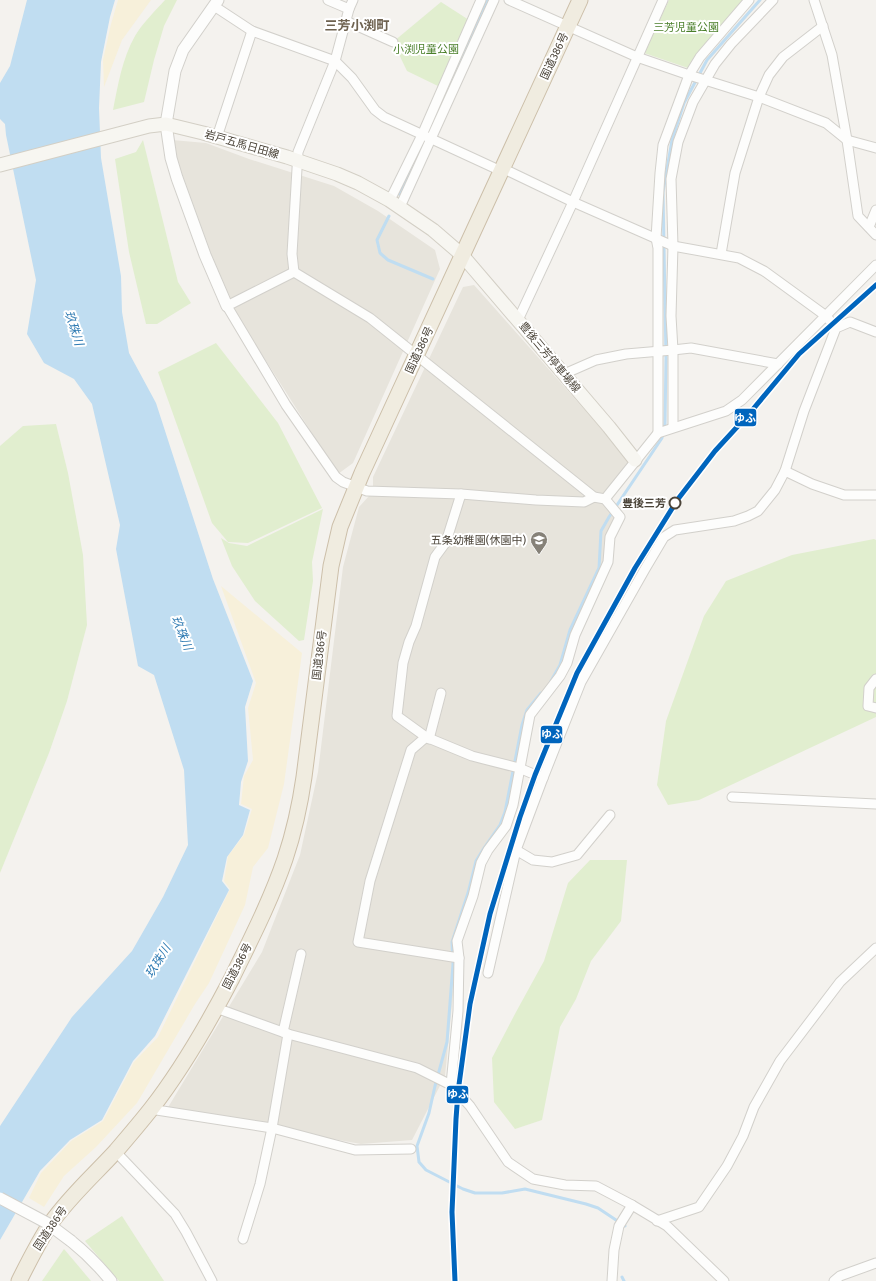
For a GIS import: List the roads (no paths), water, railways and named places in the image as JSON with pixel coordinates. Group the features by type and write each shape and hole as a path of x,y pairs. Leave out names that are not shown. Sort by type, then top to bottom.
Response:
{"highway":[{"name":"国道386号","path":"19,1281 32,1254 51,1223 84,1183 116,1151 167,1088 186,1059 216,1008 243,956 274,888 292,835 299,807 331,566 340,527 356,487 416,355 580,0"}],"main road":[{"name":"岩戸五馬日田線","path":"1,164 149,126 166,124 217,137 298,161 358,183 394,204 433,230 462,256"},
{"name":"豊後三芳停車場線","path":"462,256 564,374 635,460"}],"street":[{"path":"328,0 349,9"},
{"path":"294,272 292,254 298,152 335,61 349,9 353,0"},
{"path":"394,204 393,194 422,135 481,0"},
{"path":"394,204 431,139 494,0"},
{"path":"509,0 637,57 759,97 826,124 847,140 876,148"},
{"path":"518,320 663,0"},
{"path":"658,433 658,248 656,238 663,145 689,75 700,57 749,0"},
{"path":"673,427 673,350 671,316 673,246 671,179 678,142 693,102 715,64 731,44 773,0"},
{"path":"814,0 832,55 847,140 858,216 876,235"},
{"path":"594,497 584,502 367,490 356,487 336,477 286,405 227,306 205,255 171,158 166,124 175,71 183,50 216,3 252,31 335,61 352,78 375,110 384,116 422,135 502,169 572,202 673,246 739,258 764,271 826,316 836,328"},
{"path":"346,21 393,42"},
{"path":"721,254 735,173 759,97 769,75 783,57 823,26"},
{"path":"217,137 252,31"},
{"path":"869,227 876,210"},
{"path":"605,499 658,433 726,411 742,400 876,265"},
{"path":"227,306 294,272"},
{"path":"294,272 370,318 594,497 605,499 620,517 610,537 608,562 575,635 567,663 560,676 530,715 515,767 513,805 506,826 481,862 473,896 457,941 459,958 458,1011 448,1083"},
{"path":"488,973 516,850 581,682 664,537 675,530 734,521 758,511 775,490 785,471 804,412 836,328 850,322 876,332"},
{"path":"564,374 596,360 626,354 691,348 778,364"},
{"path":"785,471 812,484 844,495 876,495"},
{"path":"461,494 446,542 435,557 416,626 409,642 403,663 397,716 427,738 472,756 515,767 544,778"},
{"path":"876,679 869,688 868,706 876,708"},
{"path":"441,694 427,738 411,750 370,881 358,942 459,958"},
{"path":"732,797 876,804"},
{"path":"516,850 533,860 552,862 578,854 610,814"},
{"path":"657,1220 699,1207 727,1166 743,1136 754,1107 780,1061 840,982 876,948"},
{"path":"243,1239 260,1184 272,1128 286,1033 301,954"},
{"path":"216,1008 286,1033 417,1068 448,1083 470,1106 508,1162 533,1179 565,1185 596,1186 632,1205 667,1226 724,1281"},
{"path":"150,1109 272,1128 355,1150 411,1148"},
{"path":"116,1151 175,1214 212,1281"},
{"path":"0,1198 47,1223 87,1255 111,1281"},
{"path":"612,1281 614,1250 619,1226 632,1205"},
{"path":"834,1281 840,1276 876,1263"}],"water":[{"name":"玖珠川","path":"27,0 115,0 101,62 99,108 101,158 121,276 122,312 129,353 156,403 213,579 253,681 245,707 248,761 241,782 239,805 250,810 243,835 227,857 222,881 229,890 155,1036 133,1061 102,1120 70,1140 40,1171 0,1240 0,1126 72,1017 132,951 163,897 188,845 184,770 154,675 138,666 116,549 120,525 92,404 74,379 44,363 27,334 36,280 5,124 0,119 0,83 10,66"}],"waterway":[{"path":"399,194 488,0"},
{"path":"551,681 560,665 570,630 599,568 601,531 662,438 665,424 666,358 663,192 672,140 684,103 707,60 760,0"},
{"path":"389,216 377,240 380,253 388,260 433,279"},
{"path":"541,693 527,710 522,725 505,812 500,825 476,861 468,893 452,942 453,964 447,1042 429,1113 417,1146 419,1162 426,1170 463,1189 475,1193 502,1193 525,1189 598,1208 625,1226"},
{"path":"622,1277 624,1281"}],"place":[{"name":"豊後三芳","path":"675,503"},
{"name":"五条幼稚園(休園中)","path":"539,555"}],"district":[{"name":"三芳小渕町","path":"357,25"}],"park label":[{"name":"三芳児童公園","path":"686,27"},
{"name":"小渕児童公園","path":"426,49"}]}
